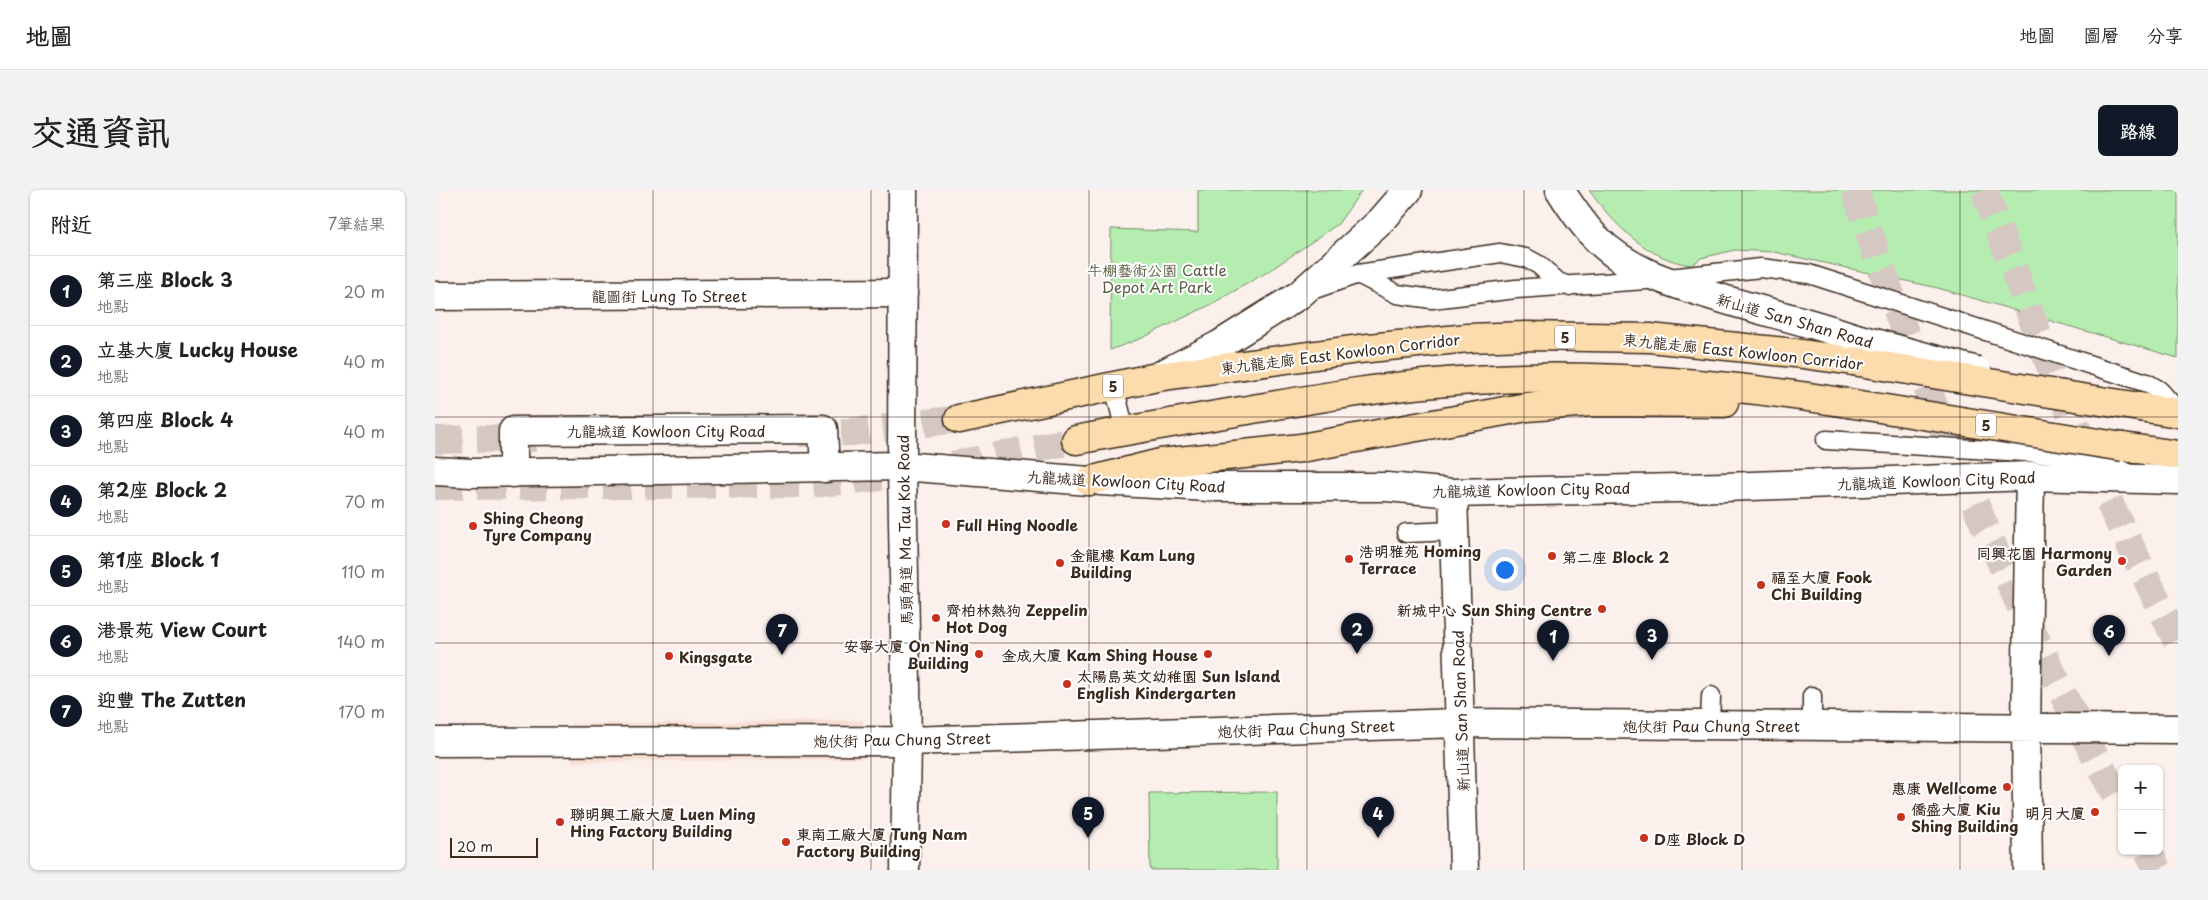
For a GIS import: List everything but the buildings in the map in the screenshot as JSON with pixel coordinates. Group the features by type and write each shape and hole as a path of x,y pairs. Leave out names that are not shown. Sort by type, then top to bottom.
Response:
{"highway":[{"name":"東九龍走廊 East Kowloon Corridor","path":"959,419 1157,377 1276,359 1421,342 1525,336 1650,338 1795,353 1855,349 2063,395 2178,412"},
{"name":"5","path":"1076,440 1341,394 1436,383 1547,377 1646,380 1751,389 2178,455"},
{"path":"1089,481 1160,463 1309,446 1527,407 1591,402 1848,403"}],"street":[{"name":"馬頭角道 Ma Tau Kok Road","path":"903,190 902,466 907,741 905,870"},
{"path":"1157,377 1219,345 1299,295 1381,221 1408,190"},
{"name":"新山道 San Shan Road","path":"1560,190 1578,217 1597,239 1627,262 1660,279 1735,303 1855,349"},
{"name":"龍圖街 Lung To Street","path":"435,296 903,294"},
{"name":"九龍城道 Kowloon City Road","path":"513,473 513,431 823,429 825,468"},
{"name":"九龍城道 Kowloon City Road","path":"435,471 471,474 902,466 1089,481 1210,487 1387,488 1453,493 2030,476 2178,480"},
{"path":"2027,870 2026,728 2030,476"},
{"name":"新山道 San Shan Road","path":"1453,493 1464,870"},
{"name":"炮仗街 Pau Chung Street","path":"435,742 907,741 1460,723 2178,729"}],"lane":[{"path":"1299,295 1359,274 1500,253 1526,258 1539,265 1558,282 1569,286"},
{"path":"1359,274 1397,294 1432,300 1516,290 1660,279 1761,268 1809,274 2147,383 2159,390 2178,412"},
{"path":"1114,386 1125,431"},
{"path":"1826,440 2088,456 2140,478"},
{"path":"1406,533 1453,531"},
{"path":"1710,725 1711,696"},
{"path":"1812,696 1812,726"}],"shaded area":[{"path":"863,720 863,759 572,762 571,724"}],"green space":[{"name":"牛棚藝術公園 Cattle Depot Art Park","path":"1198,190 1362,190 1338,224 1269,271 1210,305 1142,338 1110,350 1111,229 1198,232"},
{"path":"1589,190 2178,190 2178,358 1938,288 1774,252 1735,250 1701,258 1692,265 1676,262 1661,256 1633,238 1598,203"},
{"path":"1277,792 1277,870 1150,870 1149,793"}],"tunnel":[{"path":"1855,190 1875,251 1909,342 1985,527 2050,668 2118,798"},
{"path":"1984,190 2048,361 2104,492 2178,643"},
{"path":"799,433 851,432 959,419"},
{"path":"435,440 536,438"},
{"path":"953,465 1076,440"},
{"path":"435,486 811,484 881,477"},
{"path":"2150,855 2158,870"}],"place":[{"name":"Full Hing Noodle","path":"946,524"},
{"name":"Shing Cheong Tyre Company","path":"473,526"},
{"name":"第二座 Block 2","path":"1552,556"},
{"name":"浩明雅苑 Homing Terrace","path":"1349,559"},
{"name":"同興花園 Harmony Garden","path":"2122,561"},
{"name":"金龍樓 Kam Lung Building","path":"1060,563"},
{"name":"福至大廈 Fook Chi Building","path":"1761,585"},
{"name":"新城中心 Sun Shing Centre","path":"1602,609"},
{"name":"齊柏林熱狗 Zeppelin Hot Dog","path":"936,618"},
{"name":"安寧大廈 On Ning Building","path":"979,654"},
{"name":"金成大廈 Kam Shing House","path":"1208,654"},
{"name":"立基大廈 Lucky House","path":"1357,654"},
{"name":"迎豐 The Zutten","path":"782,655"},
{"name":"Kingsgate","path":"669,656"},
{"name":"港景苑 View Court","path":"2109,656"},
{"name":"第四座 Block 4","path":"1652,660"},
{"name":"第三座 Block 3","path":"1553,661"},
{"name":"太陽島英文幼稚園 Sun Island English Kindergarten","path":"1067,684"},
{"name":"惠康 Wellcome","path":"2007,787"},
{"name":"明月大廈","path":"2095,812"},
{"name":"僑盛大廈 Kiu Shing Building","path":"1901,817"},
{"name":"聯明興工廠大廈 Luen Ming Hing Factory Building","path":"560,822"},
{"name":"第1座 Block 1","path":"1088,838"},
{"name":"第2座 Block 2","path":"1378,838"},
{"name":"D座 Block D","path":"1644,838"},
{"name":"東南工廠大廈 Tung Nam Factory Building","path":"786,842"}]}
